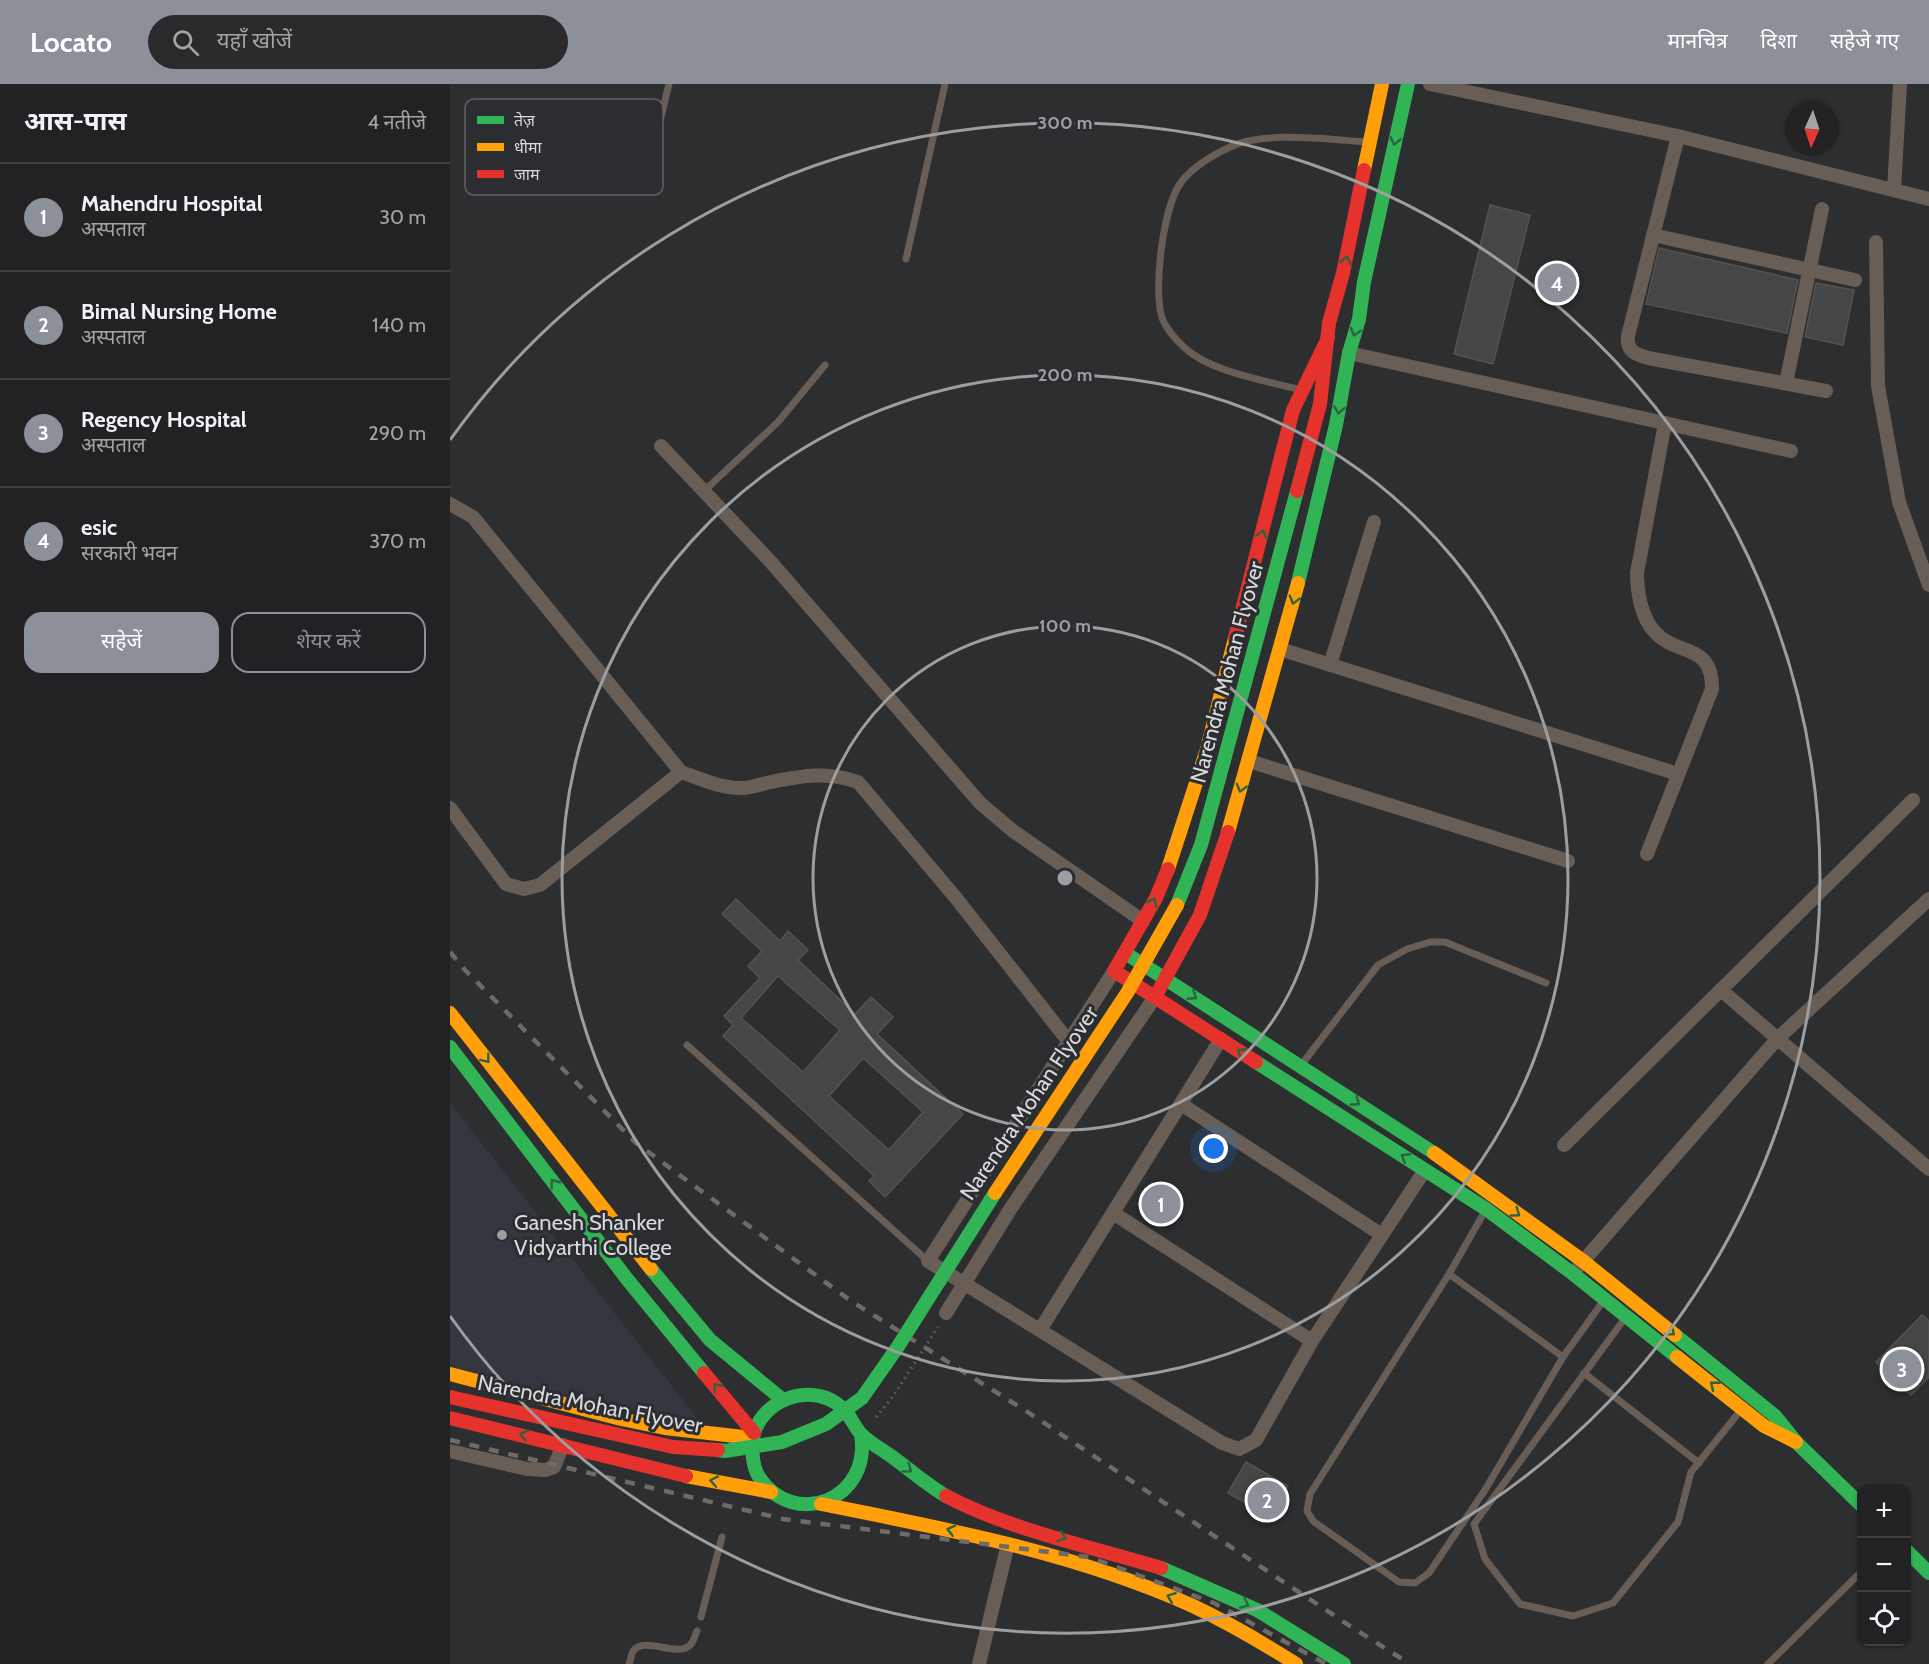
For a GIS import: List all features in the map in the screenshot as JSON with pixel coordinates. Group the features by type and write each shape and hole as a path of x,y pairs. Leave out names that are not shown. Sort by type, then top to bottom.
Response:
{"main road":[{"path":"1383,84 1343,273 1329,323 1328,338 1293,410 1207,749 1174,855 1156,898 1114,971 1486,1209 1572,1273 1764,1426 1796,1442"},
{"path":"1155,997 1200,915 1229,831 1249,761 1298,583 1336,425 1349,353 1359,320 1365,282 1408,84"},
{"name":"Narendra Mohan Flyover","path":"450,1397 673,1447 725,1450 782,1442 826,1424 862,1398 897,1348 978,1219 1127,993 1177,905 1204,834 1320,404 1328,338"},
{"name":"Narendra Mohan Flyover","path":"1320,404 1349,353"},
{"path":"1125,953 1434,1153 1583,1261 1775,1416 1796,1442 1857,1501"},
{"path":"450,1014 660,1281 710,1340 783,1400"},
{"path":"450,1047 627,1279 753,1436"},
{"path":"450,1374 621,1419 665,1428 753,1436"},
{"path":"821,1504 837,1497 851,1485 860,1469 863,1452 861,1434 854,1419 843,1407 830,1399 814,1394 798,1395 770,1408 760,1419 753,1436 754,1468 761,1481 771,1492 786,1501 803,1505 821,1504 921,1522 1111,1573 1182,1601 1249,1635 1296,1664"},
{"path":"450,1418 657,1470 771,1492"},
{"path":"861,1434 941,1492 967,1507 1006,1522 1165,1569 1257,1610 1344,1664"},
{"path":"1911,1555 1929,1573"}],"street":[{"path":"1430,84 1678,136 1929,199"},
{"path":"1894,190 1900,84"},
{"path":"1678,136 1628,336 1627,344 1630,350 1648,358 1826,391"},
{"path":"1786,383 1822,209"},
{"path":"1653,235 1855,280"},
{"path":"1876,242 1878,386 1899,502 1929,585"},
{"path":"1349,353 1791,451"},
{"path":"1647,854 1712,689 1712,672 1702,658 1660,637 1652,630 1637,589 1637,573 1665,423"},
{"path":"661,446 770,561 980,803 1013,831 1143,921"},
{"path":"450,504 474,517 681,772 722,786 744,788 791,778 826,775 840,776 858,782 956,898 1069,1042"},
{"path":"1330,665 1374,522"},
{"path":"1280,649 1678,774"},
{"path":"1249,761 1568,861"},
{"path":"450,808 506,884 524,890 540,885 681,772"},
{"path":"1564,1145 1914,800"},
{"path":"1572,1273 1778,1038 1929,899"},
{"path":"1114,971 928,1261 1222,1443 1239,1449 1256,1440 1312,1341 1425,1170"},
{"path":"1721,990 1929,1169"},
{"path":"946,1313 1011,1208 1155,997"},
{"path":"1040,1330 1221,1039"},
{"path":"1181,1104 1382,1235"},
{"path":"1113,1213 1312,1341"},
{"path":"450,1451 527,1469 546,1470 554,1467 563,1445"},
{"path":"979,1664 1008,1544"}],"lane":[{"path":"663,109 669,84"},
{"path":"906,259 945,84"},
{"path":"1302,390 1214,366 1193,355 1170,332 1159,306 1158,279 1171,204 1181,182 1201,164 1231,146 1264,138 1370,142"},
{"path":"704,491 778,422 825,365"},
{"path":"1300,1066 1378,965 1407,949 1430,942 1445,942 1546,983"},
{"path":"687,1045 928,1261"},
{"path":"1486,1209 1449,1274 1310,1494 1307,1511 1313,1521 1399,1582 1415,1583 1429,1574 1485,1490 1563,1357 1605,1299"},
{"path":"1449,1274 1563,1357"},
{"path":"1627,1316 1474,1524 1485,1558 1520,1604 1574,1616 1613,1603 1678,1522 1691,1472 1743,1408"},
{"path":"1584,1373 1699,1463"},
{"path":"701,1617 722,1537"},
{"path":"1768,1664 1857,1576"},
{"path":"629,1664 637,1648 644,1645 680,1650 691,1644 697,1631"}],"path":[{"path":"861,1434 891,1399 938,1327"}],"shaded area":[{"name":"Ganesh Shanker Vidyarthi College","path":"450,1103 700,1422 551,1394 450,1368"}],"building":[{"path":"1490,205 1530,215 1493,364 1454,354"},
{"path":"1659,248 1798,280 1787,333 1646,304"},
{"path":"1816,283 1854,290 1843,345 1805,337"},
{"path":"736,899 780,941 788,931 808,950 798,960 855,1014 871,997 893,1017 877,1034 963,1114 885,1197 869,1181 874,1176 723,1036 733,1025 724,1016 760,978 748,966 762,951 722,914","holes":["778,976 840,1030 803,1072 741,1018","863,1058 923,1112 889,1150 829,1096"]},
{"path":"1152,1183 1183,1203 1169,1224 1138,1204"},
{"path":"1922,1315 1929,1321 1929,1377 1911,1395 1876,1362"},
{"path":"1246,1462 1288,1486 1270,1517 1228,1493"}],"railway":[{"path":"450,952 465,970 636,1143 851,1301 1026,1411 1410,1664"},
{"path":"450,1440 783,1519 1089,1557 1214,1603 1326,1664"}],"traffic: fast":[{"path":"1298,583 1336,425 1349,353 1359,319 1364,282 1408,84"},
{"path":"1177,905 1201,845 1297,491"},
{"path":"1130,956 1434,1153"},
{"path":"450,1047 627,1279 704,1373"},
{"path":"1256,1062 1486,1209 1572,1273 1677,1357"},
{"path":"718,1450 725,1451 782,1442 826,1424 862,1398 897,1348 995,1193"},
{"path":"651,1269 710,1340 783,1400"},
{"path":"1675,1335 1775,1416 1796,1442 1857,1501"},
{"path":"861,1434 861,1457 855,1476 843,1491 827,1500 810,1504 791,1502 774,1493 759,1477 755,1467 753,1438 759,1421 777,1404 788,1398 812,1395 825,1397 836,1403 848,1414 864,1437 946,1496"},
{"path":"1911,1555 1929,1573"},
{"path":"1161,1568 1257,1610 1344,1664"}],"traffic: slow":[{"path":"1364,170 1382,84"},
{"path":"1228,832 1298,583"},
{"path":"1168,869 1207,749 1235,638"},
{"path":"995,1193 1127,993 1177,905"},
{"path":"450,1013 651,1269"},
{"path":"1434,1153 1583,1261 1675,1335"},
{"path":"1677,1357 1764,1426 1796,1442"},
{"path":"450,1374 621,1419 665,1428 752,1438"},
{"path":"686,1476 771,1492"},
{"path":"821,1504 1010,1544 1103,1571 1148,1587 1220,1619 1296,1664"}],"traffic: jam":[{"path":"1297,491 1320,404 1329,323 1343,273 1364,170"},
{"path":"1235,638 1293,410 1328,338"},
{"path":"1155,997 1200,915 1228,832"},
{"path":"1168,869 1156,898 1114,971 1256,1062"},
{"path":"704,1373 754,1433"},
{"path":"450,1397 673,1447 718,1450"},
{"path":"450,1418 686,1476"},
{"path":"946,1496 997,1519 1161,1568"}],"place":[{"name":"esic","path":"1557,283"},
{"name":"Mahendru Hospital","path":"1161,1204"},
{"name":"Ganesh Shanker Vidyarthi College","path":"502,1235"},
{"name":"Regency Hospital","path":"1902,1369"},
{"name":"Bimal Nursing Home","path":"1267,1500"}]}
